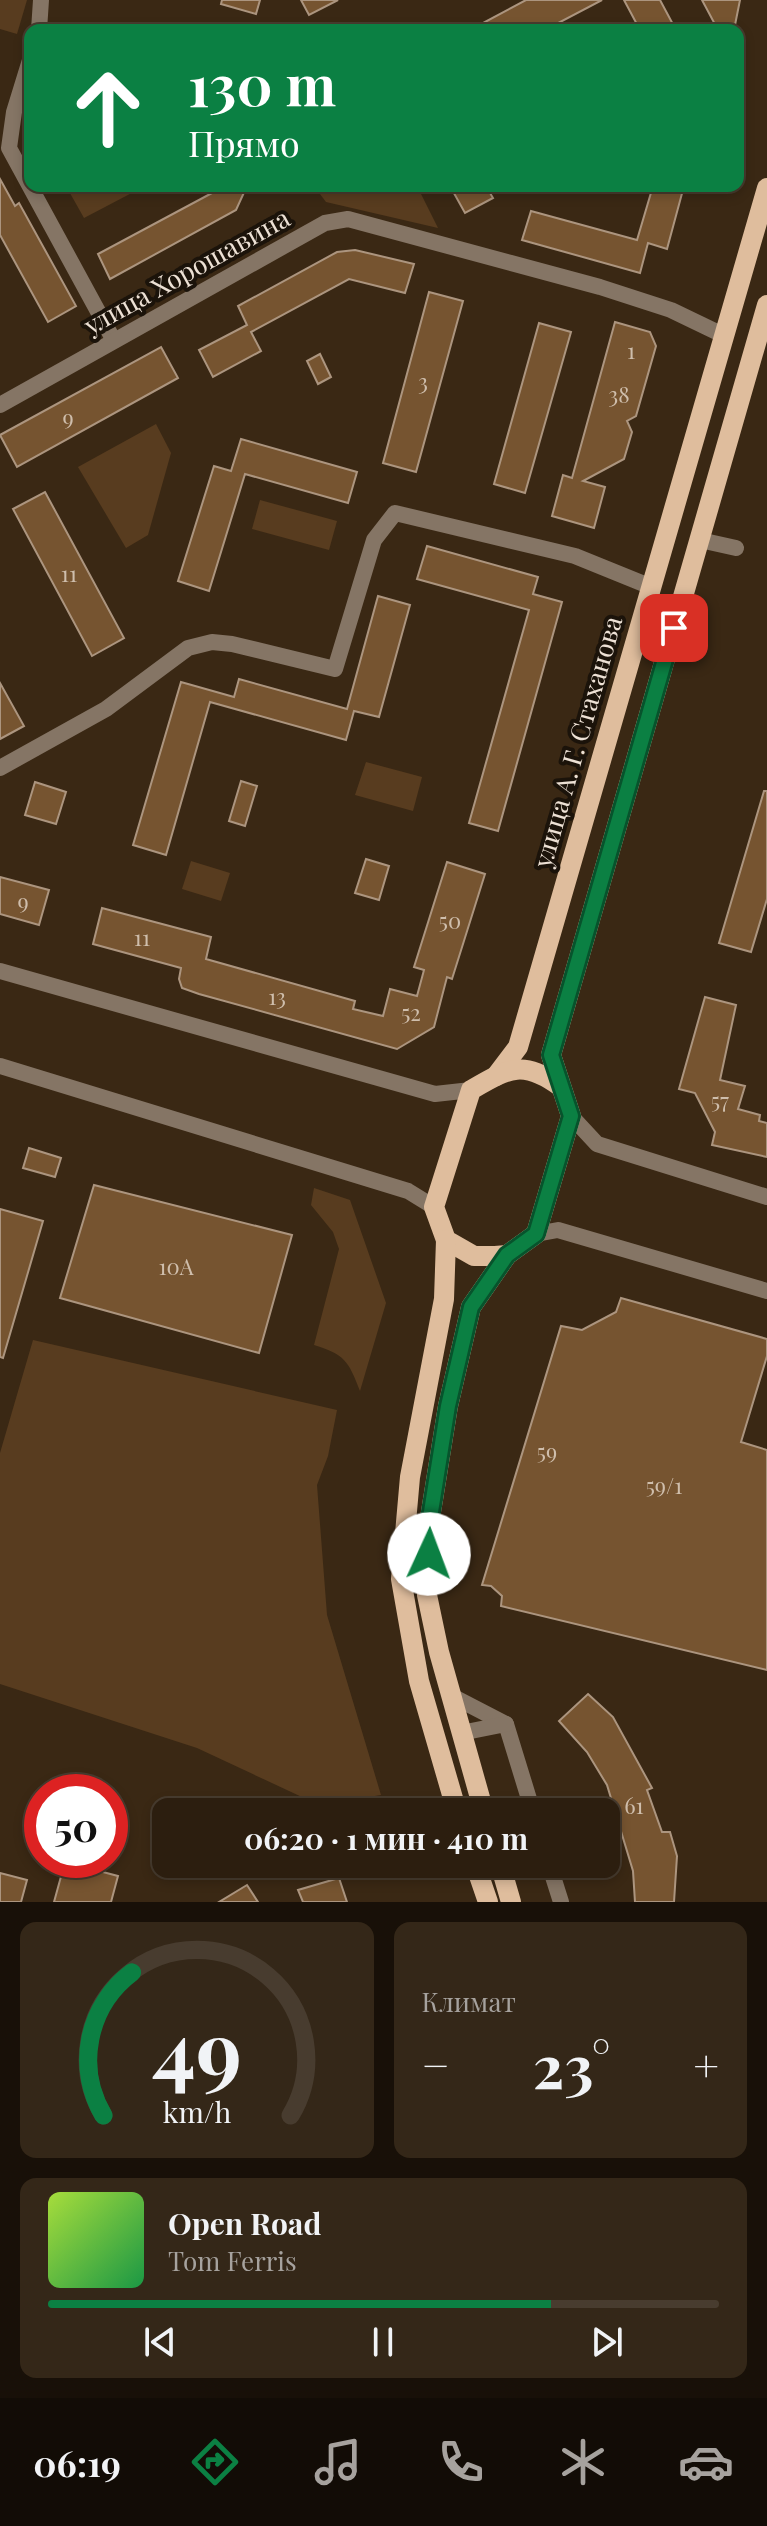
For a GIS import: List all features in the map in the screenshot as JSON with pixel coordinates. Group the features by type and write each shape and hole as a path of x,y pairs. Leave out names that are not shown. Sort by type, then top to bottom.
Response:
{"main road":[{"name":"улица А. Г. Стаханова","path":"496,1076 518,1047 649,586 767,188"},
{"path":"480,1798 450,1695 427,1595 430,1518 448,1406 471,1307 507,1255 536,1234 571,1116 551,1055 767,305"},
{"path":"453,1798 419,1681 401,1579 410,1477 444,1299 446,1240 434,1207 471,1090 520,1067 541,1072 561,1087"},
{"path":"446,1240 474,1256 507,1255"},
{"path":"480,1878 488,1902"},
{"path":"504,1878 511,1902"}],"street":[{"path":"39,24 41,0"},
{"path":"24,80 14,112 9,148 24,176"},
{"path":"33,192 113,339"},
{"name":"улица Хорошавина","path":"0,405 325,223 348,219 600,287 671,310 725,336"},
{"path":"0,768 106,709 188,648 212,642 232,644 335,669 374,540 395,513 575,556 649,586"},
{"path":"700,540 736,548"},
{"path":"0,971 435,1094 471,1090"},
{"path":"0,1066 408,1191 434,1207"},
{"path":"571,1116 597,1144 767,1197"},
{"path":"536,1234 558,1230 767,1291"},
{"path":"450,1695 506,1724 529,1798"},
{"path":"461,1733 506,1724"},
{"path":"553,1878 561,1902"}],"shaded area":[{"path":"0,0 27,0 17,34 0,29"},
{"path":"69,192 134,192 84,218"},
{"path":"318,192 420,192 438,228 326,202"},
{"path":"156,424 171,453 148,535 126,548 78,467"},
{"path":"260,500 337,521 329,550 252,529"},
{"path":"366,762 422,777 413,811 355,795"},
{"path":"191,861 230,873 221,901 182,889"},
{"path":"314,1188 350,1200 386,1303 360,1391 344,1360 314,1345 339,1249 333,1232 311,1205"},
{"path":"33,1340 337,1410 328,1456 317,1485 327,1615 381,1795 304,1798 197,1748 0,1684 0,1453"}],"building":[{"path":"222,0 260,0 256,14 221,4"},
{"path":"301,0 338,0 309,15"},
{"path":"526,0 602,0 556,24 481,24"},
{"path":"624,0 660,0 673,24 637,24"},
{"path":"702,0 740,0 735,24 715,24"},
{"path":"0,179 15,206 19,203 76,306 48,322 0,235"},
{"path":"244,192 236,210 110,279 98,254 212,193"},
{"path":"453,192 490,192 493,198 465,213"},
{"path":"651,192 682,192 667,249 648,243 640,273 522,240 531,211 637,240"},
{"path":"355,250 414,264 405,293 349,279 251,332 261,351 213,377 199,350 247,325 238,306 337,252"},
{"path":"429,292 463,301 416,472 383,463"},
{"path":"615,322 650,332 656,346 636,416 627,421 632,432 624,459 583,481 605,487 594,528 552,516 563,475 572,478"},
{"path":"539,323 571,332 525,493 494,484"},
{"path":"161,347 178,378 17,467 0,435"},
{"path":"320,354 331,377 318,384 307,361"},
{"path":"241,439 357,472 348,503 245,474 209,591 178,581 214,466 231,471"},
{"path":"45,492 124,638 92,656 13,509"},
{"path":"427,546 538,577 533,594 562,602 498,831 469,823 529,610 417,579"},
{"path":"378,596 410,605 379,717 354,711 346,740 210,702 166,855 133,845 181,682 234,697 239,679 347,709"},
{"path":"0,683 24,726 0,739"},
{"path":"241,781 257,786 245,826 229,821"},
{"path":"35,782 66,792 56,824 25,815"},
{"path":"764,791 767,791 767,899 751,952 719,943"},
{"path":"366,859 389,866 379,900 355,893"},
{"path":"447,862 485,874 452,979 447,977 434,1027 397,1049 199,994 182,988 179,979 181,968 93,944 102,908 211,937 206,959 355,1001 353,1009 383,1016 390,989 417,996 424,970 414,967"},
{"path":"0,877 49,890 39,925 0,914"},
{"path":"705,997 736,1005 720,1080 745,1086 738,1109 760,1115 759,1121 767,1123 767,1157 712,1145 715,1132 695,1093 679,1089"},
{"path":"29,1148 61,1158 55,1177 23,1168"},
{"path":"94,1185 292,1235 259,1353 60,1298"},
{"path":"0,1209 43,1221 3,1358 0,1357"},
{"path":"621,1298 767,1339 767,1356 741,1442 767,1450 767,1670 501,1606 502,1596 491,1586 482,1585 561,1326 582,1330 616,1312"},
{"path":"588,1694 613,1717 652,1788 647,1790 662,1832 670,1832 677,1856 674,1902 635,1902 633,1871 620,1828 620,1798 611,1798 607,1785 587,1752 559,1721"},
{"path":"0,1873 27,1880 21,1902 0,1902"},
{"path":"61,1878 117,1878 111,1902 54,1902"},
{"path":"339,1878 347,1902 303,1902 298,1890"},
{"path":"247,1885 258,1902 219,1902"}],"route":[{"path":"429,1554 430,1518 448,1406 471,1307 507,1255 536,1234 571,1116 551,1055 674,628"}]}
